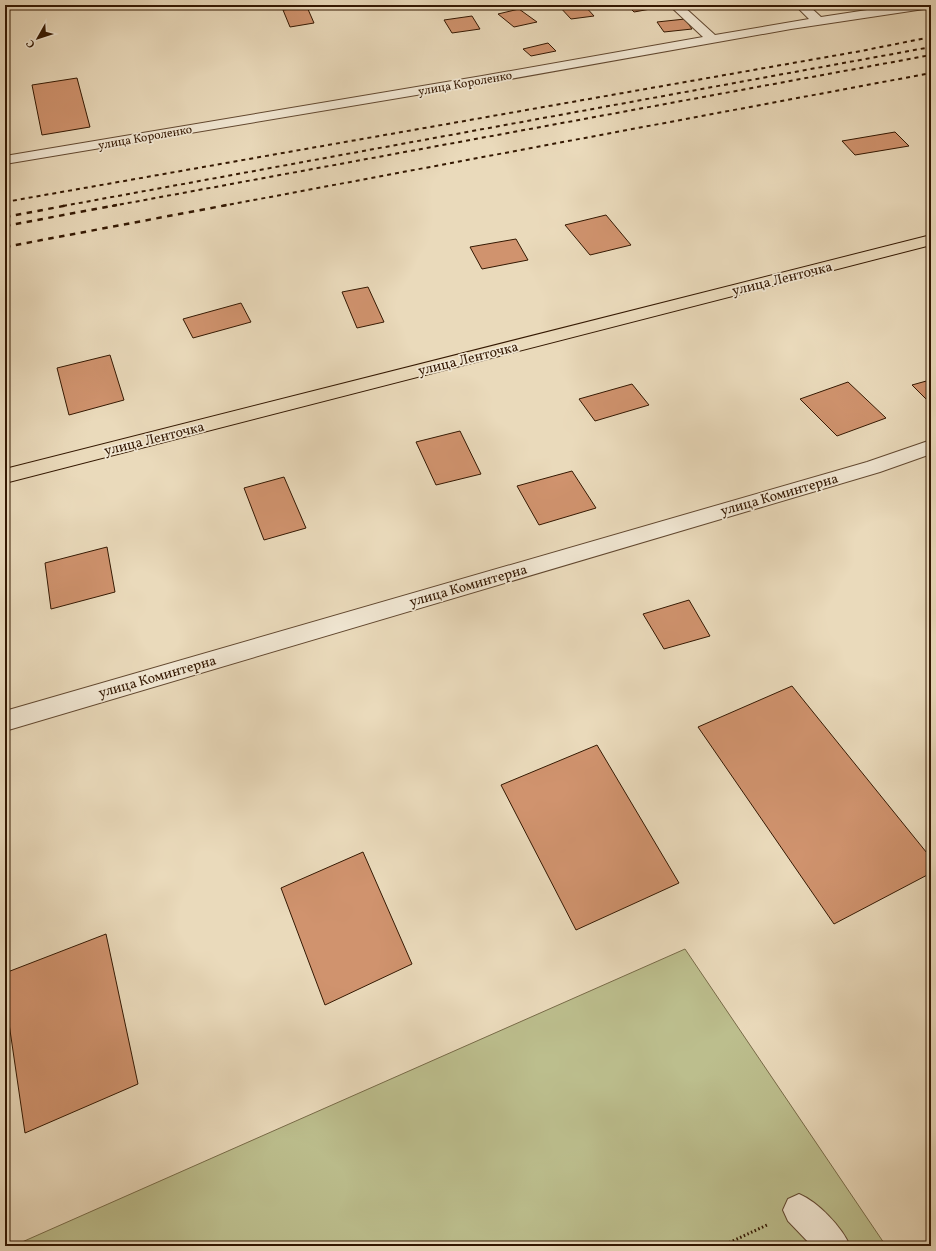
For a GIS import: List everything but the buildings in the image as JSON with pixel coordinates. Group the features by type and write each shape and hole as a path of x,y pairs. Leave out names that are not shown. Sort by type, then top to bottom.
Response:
{"main road":[{"name":"улица Ленточка","path":"5,476 931,240"}],"street":[{"path":"675,5 712,39"},
{"path":"801,5 819,21"},
{"name":"улица Короленко","path":"5,160 474,82 712,39 924,5"},
{"name":"улица Коминтерна","path":"5,721 873,467 931,448"},
{"path":"799,1210 834,1246"}],"path":[{"path":"722,1246 799,1210"}],"green space":[{"path":"685,949 886,1246 13,1246"}],"railway":[{"path":"5,202 861,51 931,37"},
{"path":"63,206 931,47"},
{"path":"112,206 931,55"},
{"path":"222,206 931,73"},
{"path":"5,217 69,205"},
{"path":"5,226 117,205"},
{"path":"5,247 227,205"}]}
